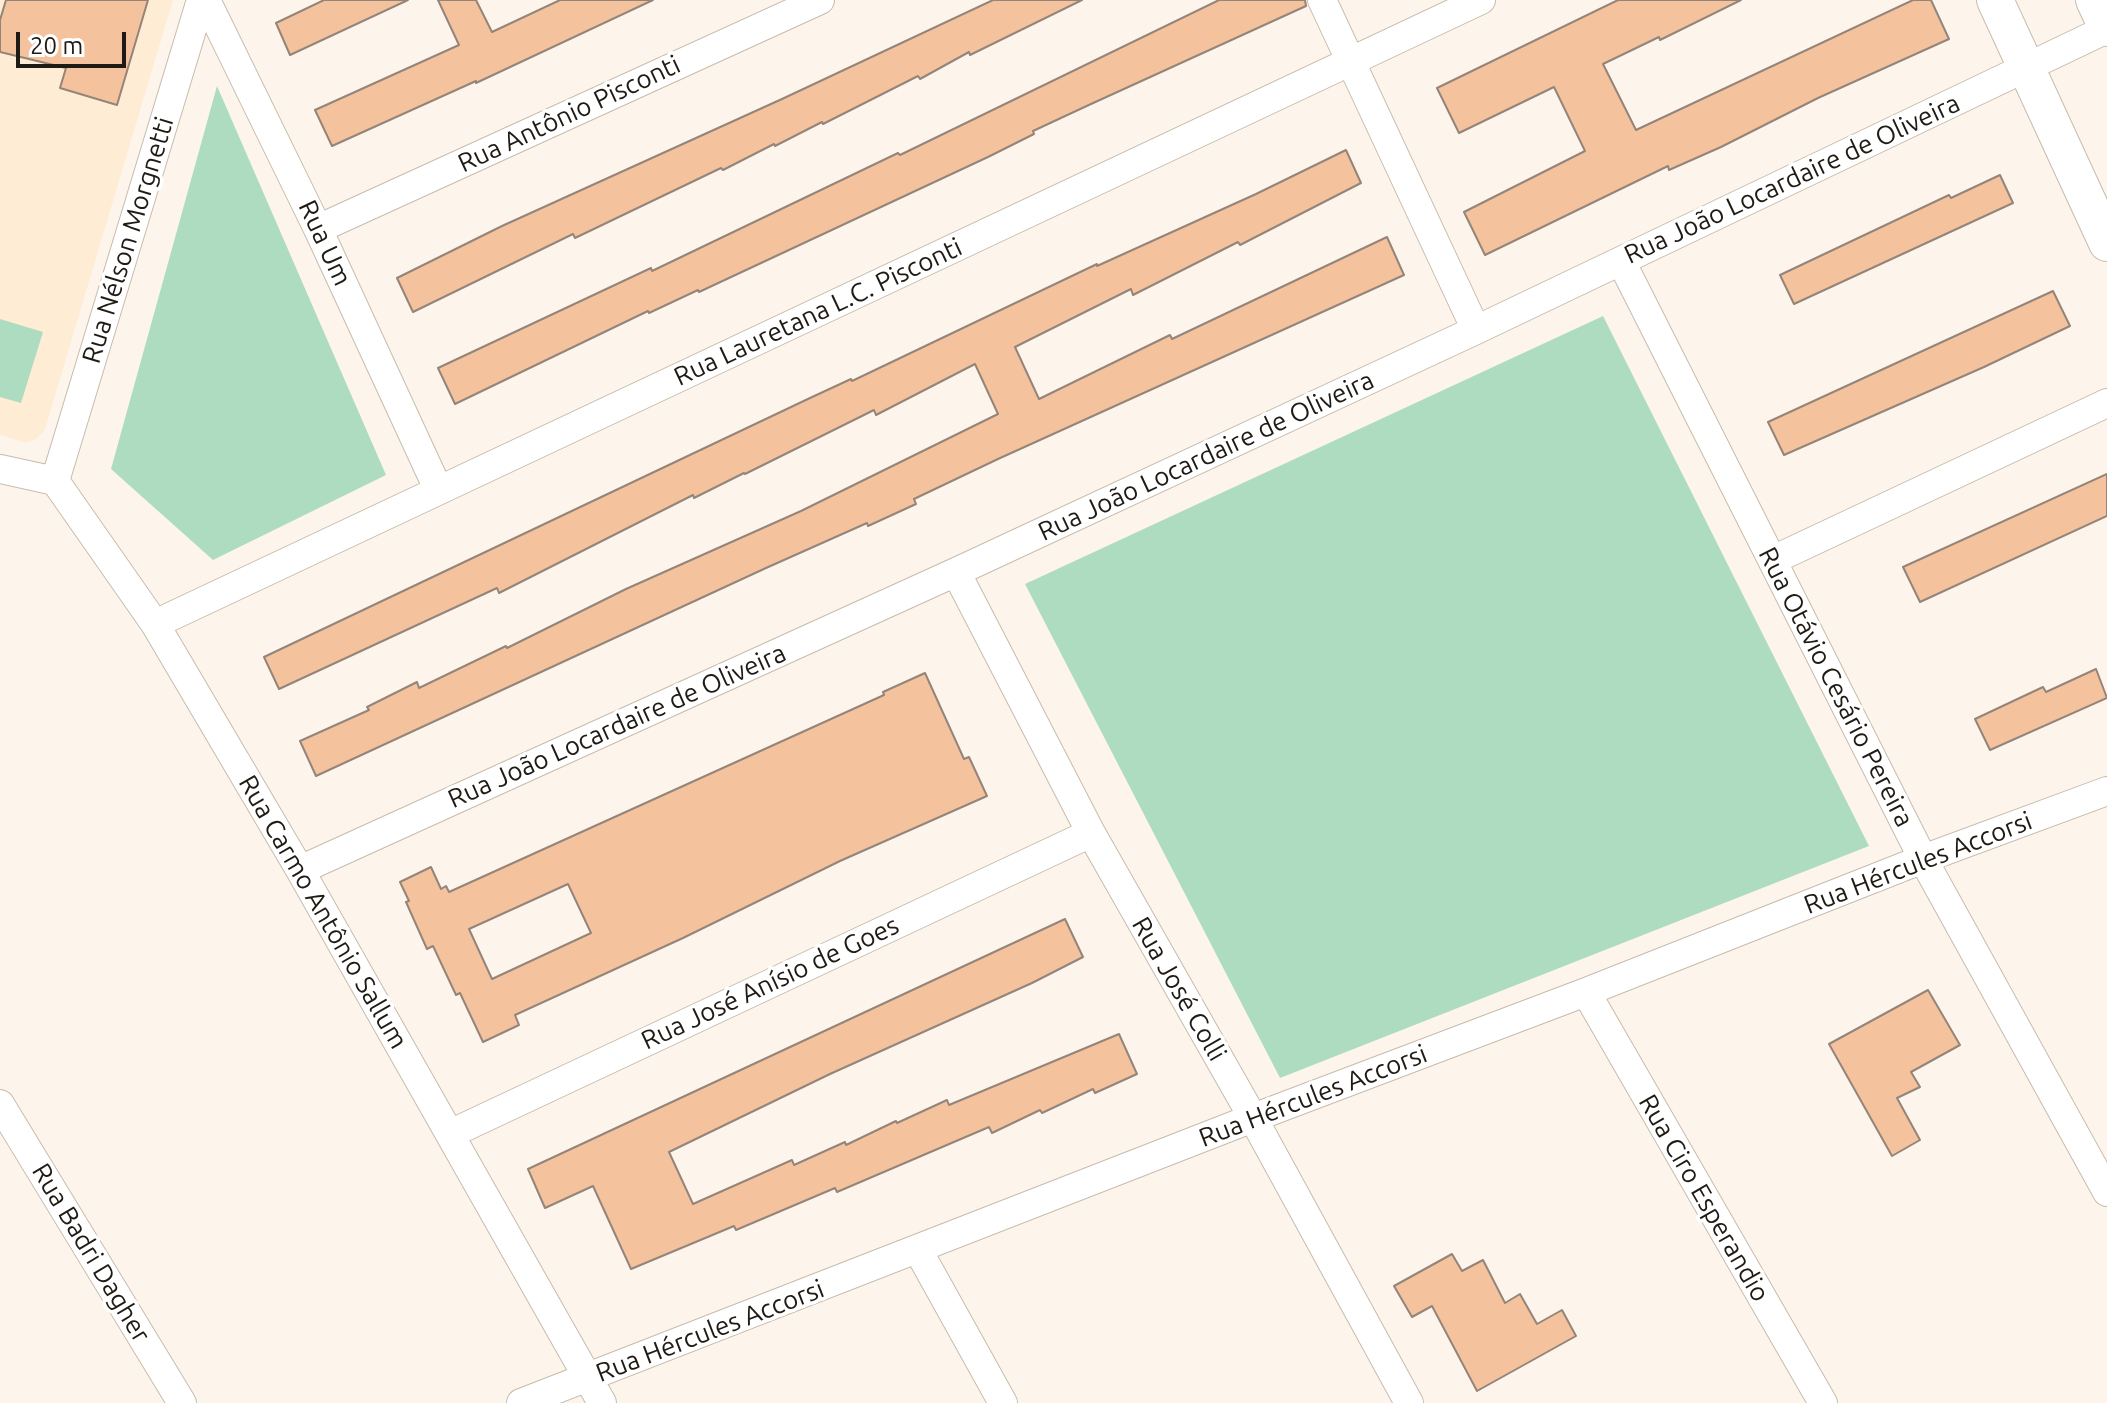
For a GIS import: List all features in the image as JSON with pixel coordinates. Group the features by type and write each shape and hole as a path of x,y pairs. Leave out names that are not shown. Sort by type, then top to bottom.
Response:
{"street":[{"name":"Rua Um","path":"204,0 318,229 438,489"},
{"name":"Rua Nélson Morgnetti","path":"55,481 204,0"},
{"name":"Rua Antônio Pisconti","path":"318,229 820,0"},
{"path":"1322,0 1476,330"},
{"name":"Rua Lauretana L.C. Pisconti","path":"155,624 1481,0"},
{"path":"1995,0 2107,243"},
{"path":"2094,0 2107,29"},
{"name":"Rua João Locardaire de Oliveira","path":"300,870 956,572 1476,330 2107,29"},
{"name":"Rua Otávio Cesário Pereira","path":"1621,261 1923,859 2107,1192"},
{"path":"1773,560 2107,403"},
{"path":"0,469 55,481"},
{"name":"Rua Carmo Antônio Sallum","path":"55,481 155,624 300,870 602,1403"},
{"name":"Rua José Colli","path":"956,572 1091,833 1253,1118 1409,1403"},
{"name":"Rua Hércules Accorsi","path":"521,1403 1923,859 2107,791"},
{"name":"Rua José Anísio de Goes","path":"450,1134 1091,833"},
{"name":"Rua Ciro Esperandio","path":"1586,992 1823,1403"},
{"name":"Rua Badri Dagher","path":"0,1104 182,1403"},
{"path":"918,1250 1003,1403"}],"shaded area":[{"path":"0,0 173,0 45,429 38,438 26,443 0,435"}],"green space":[{"path":"217,86 386,475 213,560 111,469"},
{"path":"1603,316 1869,846 1280,1078 1025,584"},
{"path":"0,319 43,332 21,403 0,397"}],"building":[{"path":"6,0 148,0 117,105 60,88 66,68 0,52 0,20"},
{"path":"324,0 408,0 290,55 276,23"},
{"path":"438,0 476,0 492,32 560,0 653,0 332,146 315,110 459,45"},
{"path":"993,0 1082,0 970,55 969,52 920,79 918,76 823,124 723,170 721,168 575,238 573,234 413,312 397,278 502,226"},
{"path":"1219,0 1305,0 1306,6 1033,131 1034,134 988,157 699,292 648,311 455,404 438,368 651,268 652,271 898,153 900,155"},
{"path":"1618,0 1741,0 1603,64 1636,130 1913,0 1931,0 1949,39 1818,98 1721,147 1669,170 1668,166 1485,255 1464,212 1585,151 1554,87 1459,133 1437,88"},
{"path":"1346,150 1361,183 1240,245 1238,242 1133,295 1131,289 1015,347 1039,399 1170,335 1172,339 1387,237 1404,275 998,459 914,499 916,504 766,568 316,776 300,741 369,710 367,707 417,682 419,688 626,589 801,511 998,414 975,364 876,415 874,410 694,498 693,495 499,593 497,588 279,689 264,657 810,398"},
{"path":"2000,175 2013,203 1794,304 1780,275 1949,195 1951,198"},
{"path":"2053,291 2070,326 1784,455 1768,422"},
{"path":"2107,474 2107,516 1920,602 1903,567"},
{"path":"2096,669 2107,698 1990,750 1975,719 2043,687 2046,692"},
{"path":"925,673 964,759 969,757 987,796 840,861 515,1015 519,1025 483,1042 433,946 427,949 400,882 431,867 441,889 446,886 449,892 884,695 883,692","holes":["568,884 591,933 492,979 469,929"]},
{"path":"1065,919 1083,957 669,1152 693,1204 792,1160 794,1165 845,1142 846,1145 947,1100 949,1105 1119,1034 1137,1074 1095,1093 1093,1089 1042,1113 1040,1110 992,1133 989,1127 837,1192 835,1188 736,1230 734,1226 631,1269 593,1186 545,1208 528,1169"},
{"path":"1928,990 1960,1045 1911,1072 1920,1087 1897,1098 1920,1140 1892,1156 1829,1044"},
{"path":"1452,1254 1462,1271 1483,1260 1505,1303 1520,1294 1537,1324 1562,1310 1576,1336 1477,1391 1432,1306 1412,1317 1394,1286"}]}
